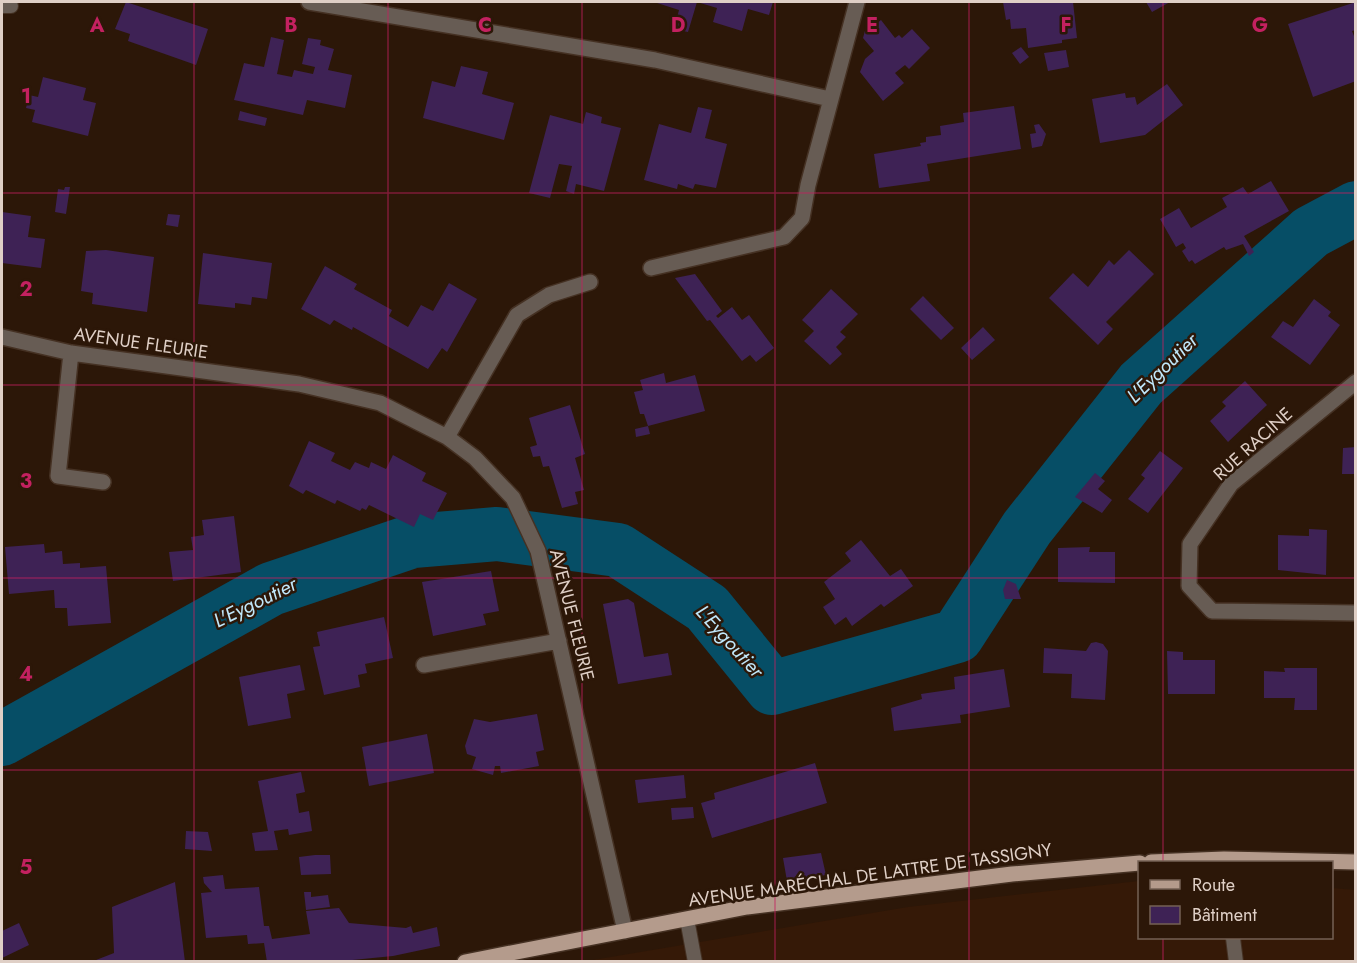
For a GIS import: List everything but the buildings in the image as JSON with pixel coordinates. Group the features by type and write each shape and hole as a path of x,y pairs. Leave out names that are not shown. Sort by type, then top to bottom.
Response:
{"main road":[{"path":"1333,862 1356,862"},
{"name":"AVENUE MARÉCHAL DE LATTRE DE TASSIGNY","path":"465,962 747,907 989,877 1138,863"}],"street":[{"path":"318,2 655,60 830,99"},
{"path":"651,268 784,237 802,218 808,185 857,2"},
{"path":"447,437 517,315 549,295 590,282"},
{"name":"AVENUE FLEURIE","path":"2,337 71,353 299,384 380,403 447,437 475,458 513,498 538,551 625,931"},
{"path":"71,353 58,476 103,482"},
{"name":"RUE RACINE","path":"1356,382 1231,484 1190,544 1190,586 1212,611 1356,613"},
{"path":"424,665 559,641"}],"lane":[{"path":"687,919 695,962"},
{"path":"1233,939 1236,962"}],"shaded area":[{"path":"1138,881 1138,939 1333,939 1333,888 1355,890 1355,961 581,962 908,907"}],"waterway":[{"name":"L'Eygoutier","path":"2,739 271,589 413,541 497,534 618,550 707,608 772,688 957,636 1027,528 1141,384 1311,232 1356,208"}]}
